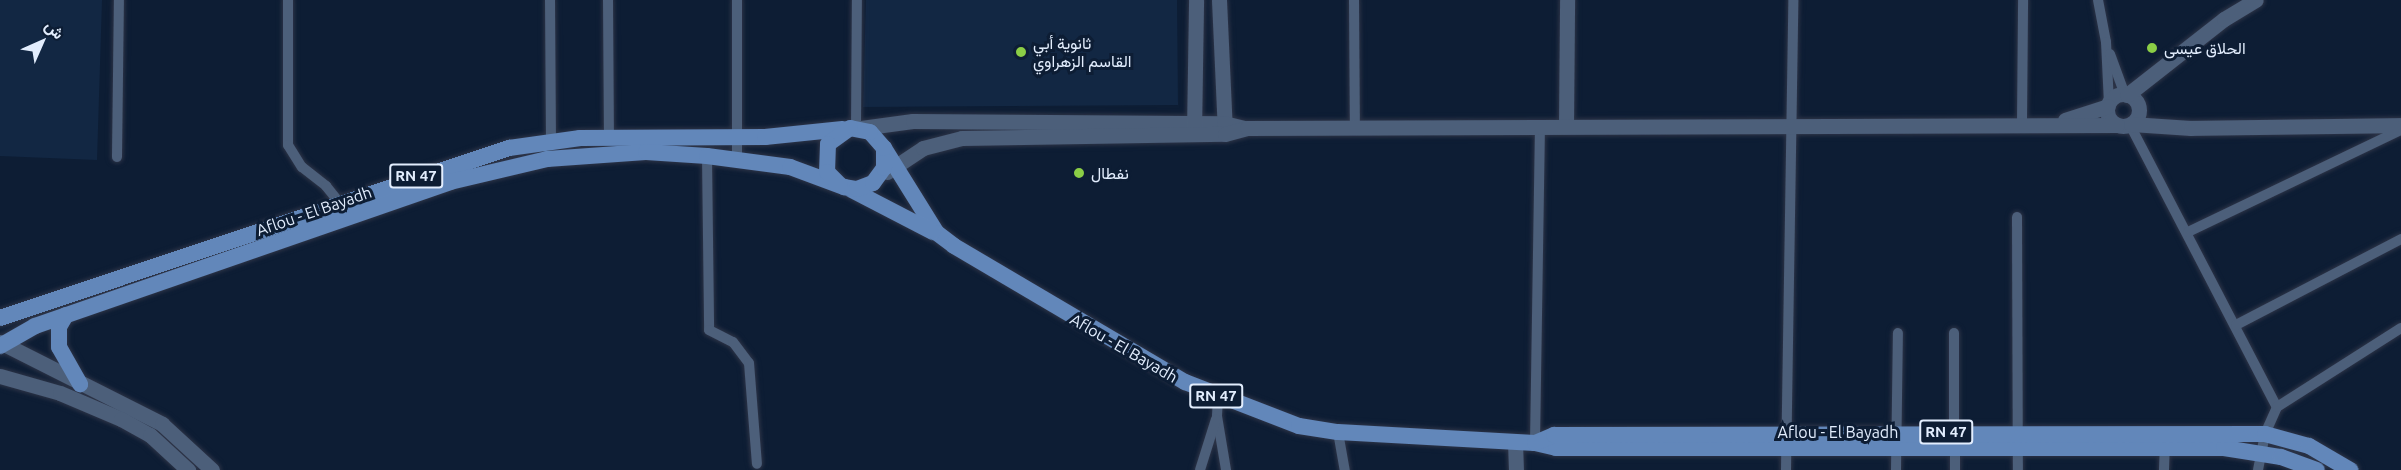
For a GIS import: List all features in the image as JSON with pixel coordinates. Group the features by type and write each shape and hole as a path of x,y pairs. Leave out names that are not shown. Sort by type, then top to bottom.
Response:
{"main road":[{"name":"Aflou - El Bayadh","path":"0,318 477,155 551,141 609,137 793,136 855,128"},
{"path":"855,128 879,139 884,148 886,158 879,177 865,187 844,187 827,172 825,153 833,136 855,128"},
{"name":"Aflou - El Bayadh","path":"884,148 937,233"},
{"name":"Aflou - El Bayadh","path":"1,344 66,315 498,168 596,153 707,156 790,167 844,187 937,233 1119,347 1218,397 1299,426 1338,432 1535,442 1556,448 1896,450 2165,447 2260,452 2318,470"},
{"path":"66,315 59,327 59,347 80,384"},
{"name":"Aflou - El Bayadh","path":"1535,442 1554,435 1787,432 2265,434 2309,446 2350,470"}],"street":[{"path":"117,158 119,0"},
{"path":"288,0 288,145 302,167 326,186 339,202"},
{"path":"550,0 551,141"},
{"path":"608,0 609,137"},
{"path":"737,0 737,159"},
{"path":"857,0 855,128 913,121 1194,129"},
{"path":"1194,129 1196,0"},
{"path":"1219,0 1225,128"},
{"path":"1354,0 1356,128"},
{"path":"1566,126 1567,0"},
{"path":"1786,470 1793,125 1793,0"},
{"path":"2022,123 2023,0"},
{"path":"2098,0 2106,42 2108,115 2126,125 2188,232 2277,407"},
{"path":"2050,124 2132,99 2152,75 2224,19 2256,0"},
{"path":"2106,42 2139,113 2126,125"},
{"path":"2132,99 2154,117 2191,128"},
{"path":"879,177 922,148 962,138 1194,129 2022,123 2191,128 2401,124"},
{"path":"1535,442 1540,126"},
{"path":"2188,232 2401,130"},
{"path":"707,156 709,330 733,342 749,363 757,464"},
{"path":"2017,217 2018,470"},
{"path":"2236,325 2401,239"},
{"path":"2258,470 2265,434 2277,407 2401,328"},
{"path":"1896,470 1898,333"},
{"path":"1954,333 1954,432"},
{"path":"1,344 162,424 212,470"},
{"path":"0,376 60,393 121,419 150,435 188,470"},
{"path":"1218,397 1217,416 1226,470"},
{"path":"1200,470 1217,416"},
{"path":"1338,432 1345,470"},
{"path":"1515,442 1516,470"},
{"path":"2164,470 2165,447"},
{"path":"1955,449 1955,470"}],"shaded area":[{"path":"0,0 102,0 97,160 0,156"},
{"name":"ثانوية أبي القاسم الزهراوي","path":"866,0 1177,0 1178,105 863,107"}],"place":[{"name":"الحلاق عيسى","path":"2152,48"},
{"name":"ثانوية أبي القاسم الزهراوي","path":"1021,52"},
{"name":"نفطال","path":"1079,173"}]}
